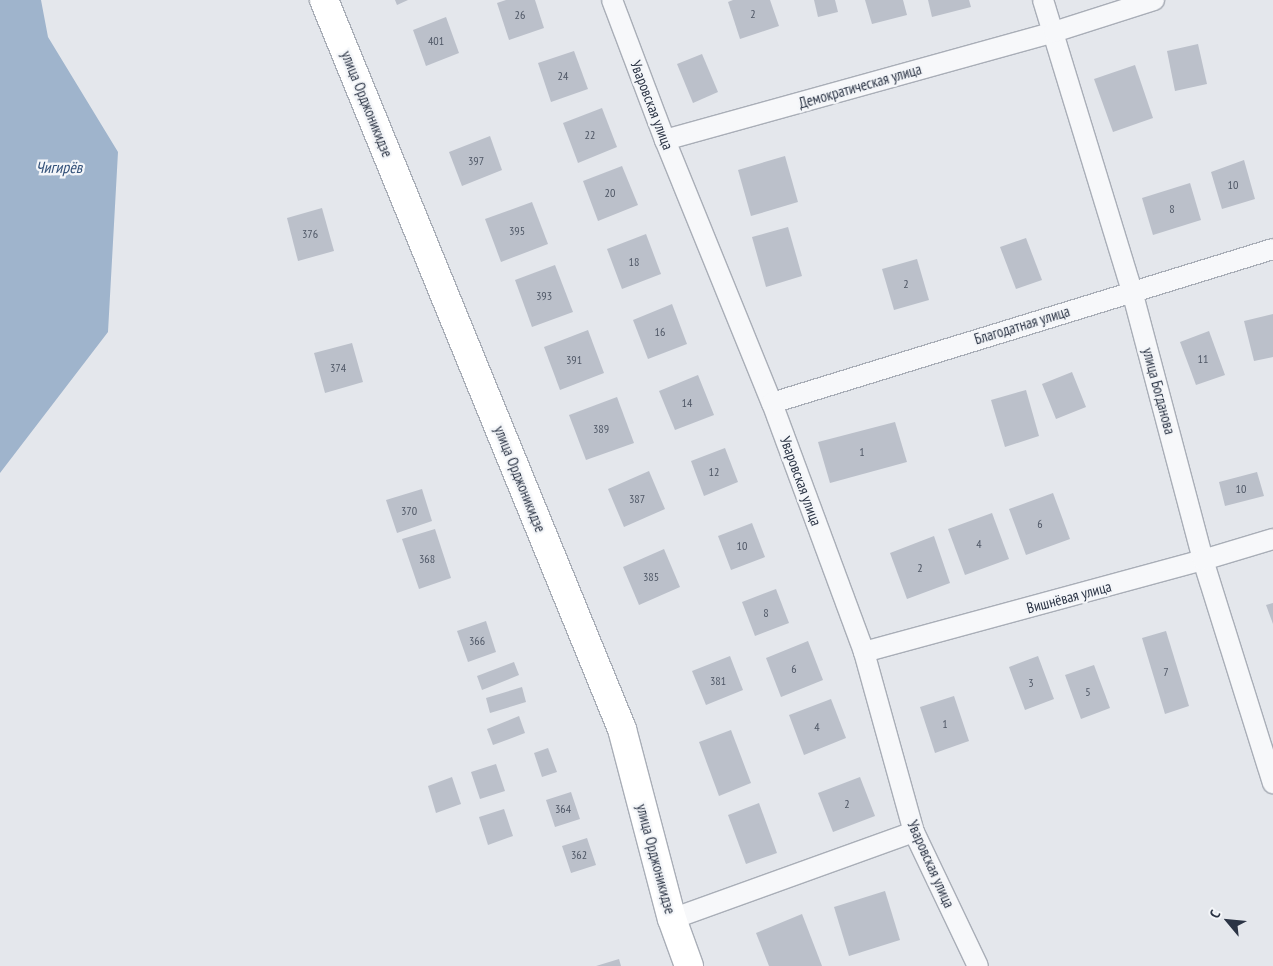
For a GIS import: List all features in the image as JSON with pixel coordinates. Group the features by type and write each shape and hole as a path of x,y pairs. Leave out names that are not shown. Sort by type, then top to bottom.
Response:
{"street":[{"name":"улица Орджоникидзе","path":"324,0 622,729 672,919 689,966"},
{"name":"Уваровская улица","path":"612,0 665,140 772,403 864,652 914,832 978,966"},
{"name":"улица Богданова","path":"1043,0 1132,291 1203,560 1273,783"},
{"name":"Демократическая улица","path":"665,140 1054,32 1154,0"},
{"name":"Благодатная улица","path":"772,403 1273,249"},
{"name":"Вишнёвая улица","path":"864,652 1203,560 1273,539"},
{"path":"672,919 914,832"}],"water":[{"name":"Чигирёв","path":"0,0 41,0 48,37 118,152 108,332 0,473"}],"building":[{"path":"395,0 408,0 397,5"},
{"path":"506,0 535,0 544,28 509,40 497,3"},
{"path":"733,0 770,0 779,26 740,39 728,2"},
{"path":"814,0 835,0 838,12 818,17"},
{"path":"865,0 903,0 907,15 872,24"},
{"path":"928,0 969,0 971,7 932,17"},
{"path":"446,17 459,53 426,66 413,30"},
{"path":"1198,44 1207,84 1175,91 1167,51"},
{"path":"574,51 588,89 551,102 538,63"},
{"path":"702,54 718,92 693,103 677,64"},
{"path":"1135,65 1153,118 1113,132 1094,79"},
{"path":"602,108 617,147 578,163 563,123"},
{"path":"490,136 502,170 462,186 449,152"},
{"path":"785,156 798,202 751,216 738,170"},
{"path":"1244,160 1255,199 1222,209 1211,172"},
{"path":"622,166 638,205 598,221 583,181"},
{"path":"1190,183 1201,220 1153,235 1142,198"},
{"path":"532,202 548,244 501,262 485,219"},
{"path":"322,208 334,251 298,261 287,218"},
{"path":"788,227 802,276 766,287 752,237"},
{"path":"646,234 661,274 622,289 607,249"},
{"path":"1026,238 1042,280 1016,289 1000,247"},
{"path":"917,259 929,300 894,310 882,269"},
{"path":"555,265 573,312 532,327 515,280"},
{"path":"672,304 687,344 648,359 633,320"},
{"path":"1273,314 1273,357 1254,361 1244,321"},
{"path":"588,330 604,373 560,390 544,347"},
{"path":"1209,331 1225,375 1196,385 1180,342"},
{"path":"352,343 363,382 325,393 314,353"},
{"path":"1072,372 1086,407 1056,419 1042,384"},
{"path":"698,375 714,415 675,430 659,391"},
{"path":"1026,390 1039,436 1005,447 991,400"},
{"path":"617,397 634,443 586,460 569,415"},
{"path":"895,422 907,462 830,483 818,442"},
{"path":"725,448 738,482 704,496 691,461"},
{"path":"649,471 665,509 624,527 608,489"},
{"path":"1257,472 1264,496 1225,506 1219,482"},
{"path":"422,489 432,521 397,533 386,500"},
{"path":"1053,493 1070,539 1026,555 1009,509"},
{"path":"992,513 1009,559 965,575 948,529"},
{"path":"752,523 765,557 731,570 718,536"},
{"path":"435,529 451,578 419,589 402,539"},
{"path":"934,536 950,583 907,599 890,553"},
{"path":"664,549 680,587 639,605 623,567"},
{"path":"776,589 789,623 755,636 742,602"},
{"path":"1273,603 1273,624 1266,605"},
{"path":"486,621 496,652 468,662 457,631"},
{"path":"1166,631 1189,706 1165,714 1142,638"},
{"path":"808,641 823,680 781,697 766,658"},
{"path":"730,656 743,690 706,705 692,671"},
{"path":"1038,656 1054,699 1025,710 1009,667"},
{"path":"514,662 519,675 482,690 477,676"},
{"path":"1094,665 1110,708 1081,719 1065,675"},
{"path":"522,687 526,702 490,713 486,698"},
{"path":"954,696 969,741 935,753 920,707"},
{"path":"831,699 846,738 804,755 789,715"},
{"path":"519,716 525,733 493,745 487,729"},
{"path":"731,730 751,783 719,796 699,742"},
{"path":"548,748 557,772 542,777 534,753"},
{"path":"496,764 505,791 480,799 471,772"},
{"path":"452,777 461,804 436,813 428,786"},
{"path":"860,777 875,816 833,832 818,793"},
{"path":"571,792 580,819 555,827 546,800"},
{"path":"759,803 777,853 746,864 728,815"},
{"path":"504,809 513,836 488,845 479,817"},
{"path":"587,838 596,865 571,873 562,846"},
{"path":"885,891 900,940 849,956 834,907"},
{"path":"802,914 822,966 769,966 756,933"},
{"path":"619,959 621,966 596,966"}]}
